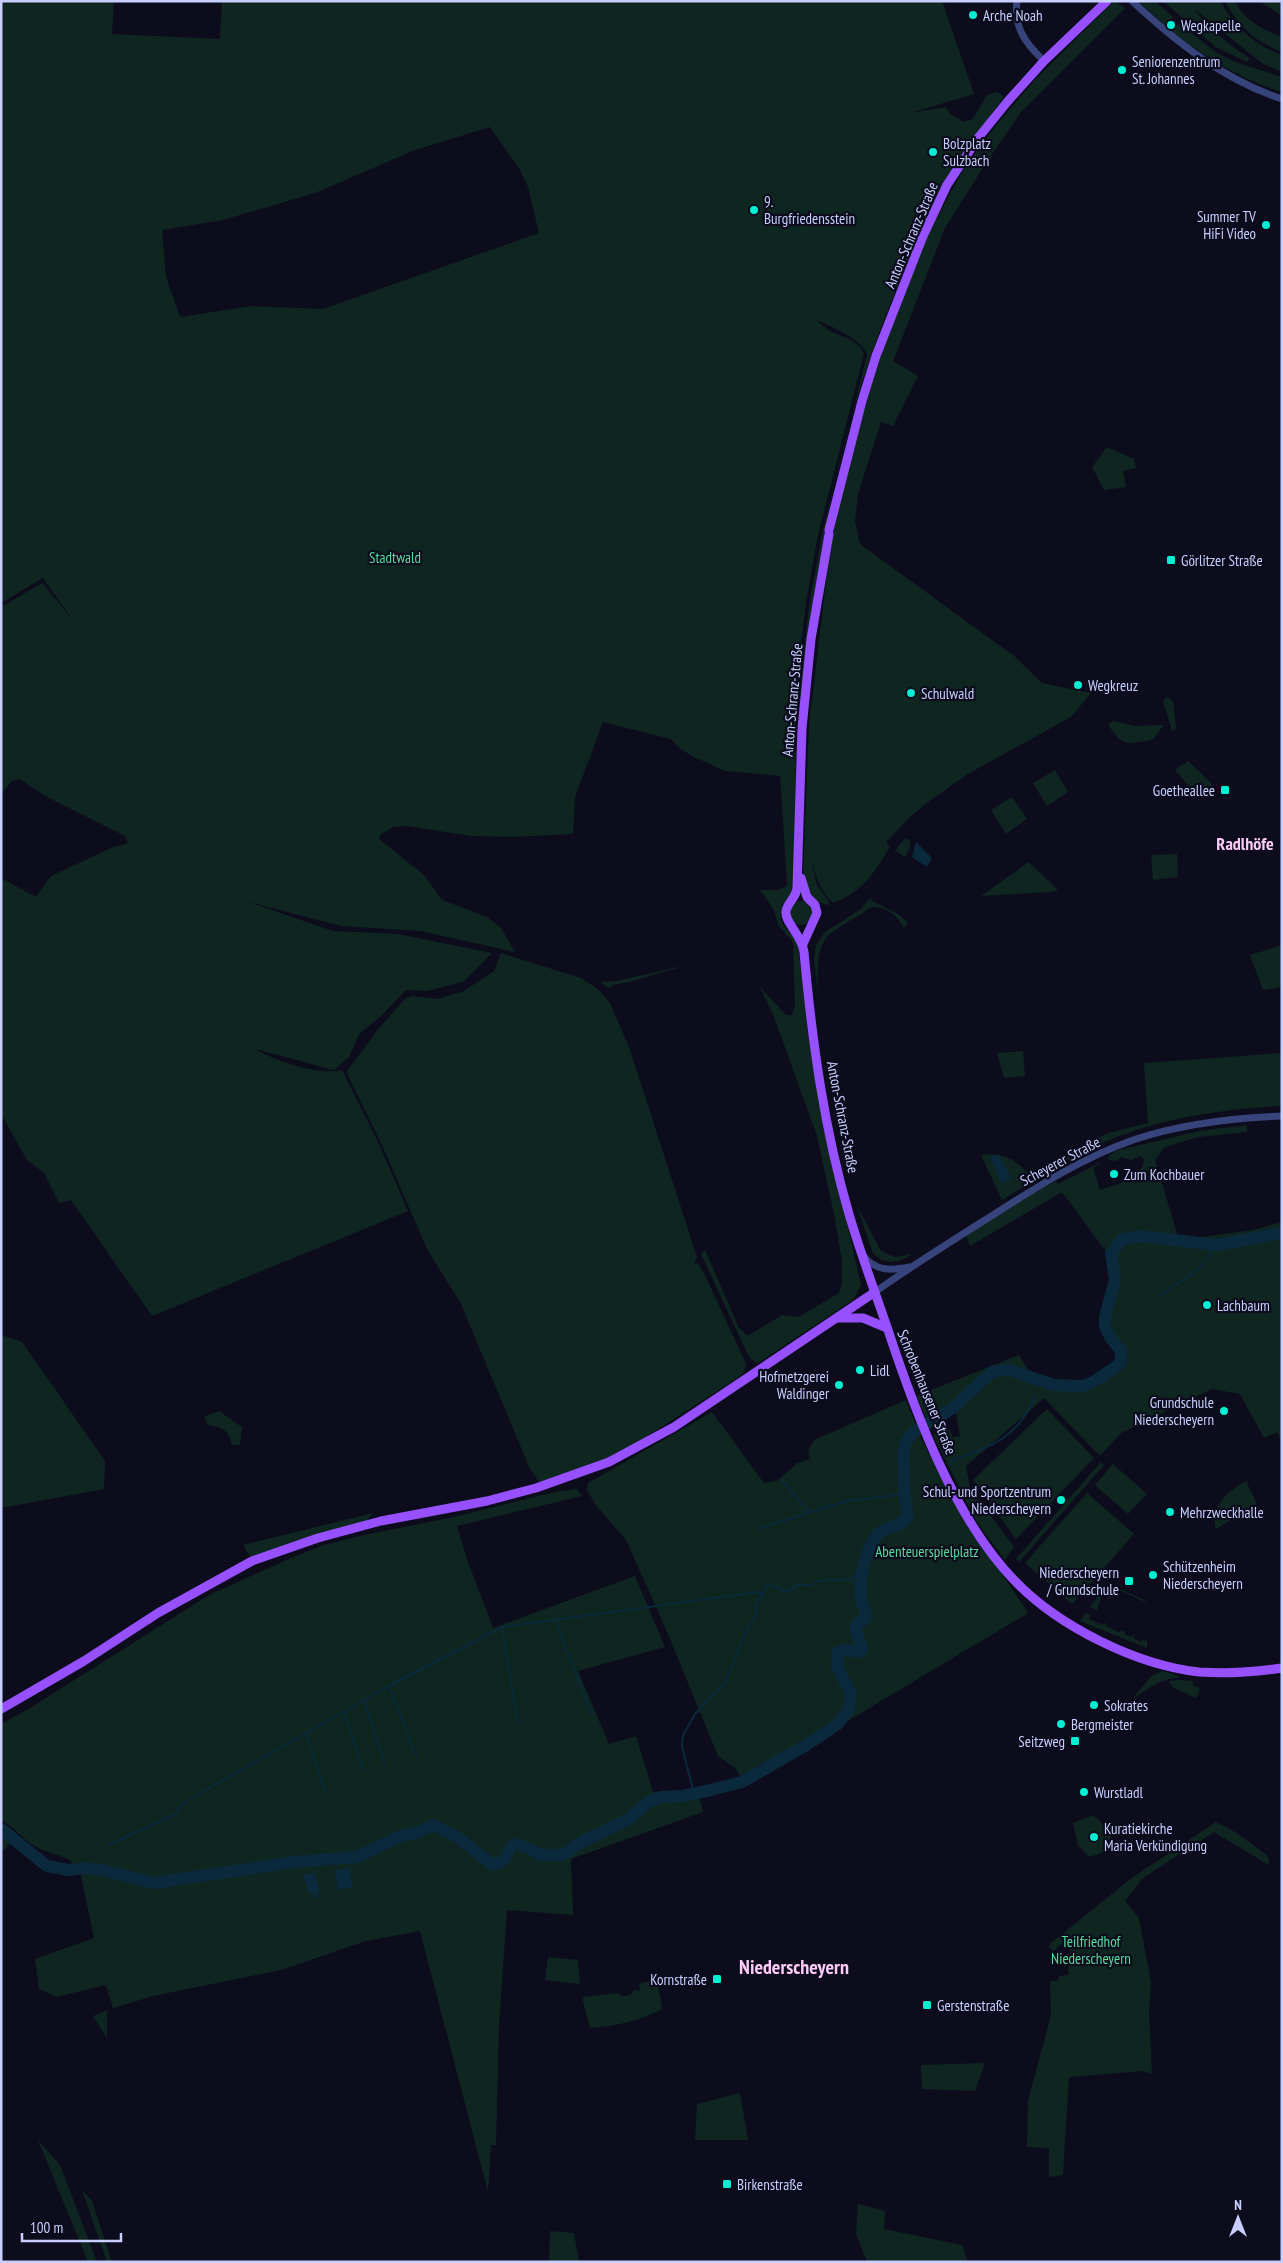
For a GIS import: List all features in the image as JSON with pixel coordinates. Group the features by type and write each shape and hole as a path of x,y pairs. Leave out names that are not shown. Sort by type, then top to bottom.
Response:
{"main road":[{"name":"Anton-Schranz-Straße","path":"875,1292 848,1212 827,1120 812,1027 803,944 788,921 786,912 788,905 794,900 796,894 799,869 803,719 811,639 829,532 862,401 876,356 923,236 947,185 978,138 1044,61 1104,4"},
{"name":"Anton-Schranz-Straße","path":"799,869 805,893 815,905 818,913 803,944"},
{"path":"794,900 802,898 809,900"},
{"path":"793,926 802,929 811,926"},
{"path":"1,1709 84,1661 158,1613 252,1562 318,1538 363,1526 525,1491 609,1462 674,1427 875,1292"},
{"name":"Schrobenhausener Straße","path":"875,1292 928,1437 957,1497 982,1540 1014,1580 1049,1611 1097,1639 1141,1657 1197,1672 1233,1672 1282,1668"},
{"path":"837,1318 863,1318 887,1328"}],"street":[{"path":"1017,1 1016,19 1018,28 1029,46 1044,61"},
{"path":"1132,1 1193,53 1242,82 1282,99"},
{"name":"Scheyerer Straße","path":"875,1292 1054,1177 1117,1146 1157,1133 1193,1125 1246,1118 1282,1116"},
{"path":"861,1252 870,1263 880,1268 891,1270 914,1266"}],"green space":[{"name":"Stadtwald","path":"1,1 114,1 112,34 220,39 222,1 942,1 974,94 910,113 946,107 950,114 964,122 973,119 987,95 997,92 1004,97 970,146 940,198 913,251 889,306 868,363 847,435 867,355 860,344 853,339 837,329 816,320 832,332 855,343 864,354 818,535 806,602 796,685 795,884 782,908 781,918 783,924 798,944 808,1034 819,1099 861,1285 853,1300 758,1363 749,1357 701,1254 705,1250 739,1328 748,1336 782,1315 798,1317 839,1293 842,1284 842,1261 817,1136 774,1017 760,987 786,1015 792,1015 795,1006 793,942 778,925 774,910 760,890 778,890 787,885 780,776 725,771 694,757 679,748 671,739 603,722 575,797 573,834 512,837 472,836 406,826 393,827 380,835 379,839 424,875 442,900 487,917 501,928 515,952 421,931 341,926 249,902 333,931 398,934 492,953 463,982 427,991 406,990 381,1016 359,1034 349,1057 334,1070 255,1049 274,1058 309,1069 321,1071 342,1070 379,1144 408,1211 152,1316 71,1200 59,1203 44,1173 27,1160 1,1114 1,878 36,897 51,876 111,848 128,843 125,836 45,796 20,779 12,781 1,794 1,607 42,583 72,619 43,578 1,603","holes":["490,127 520,170 528,187 539,233 323,309 251,306 180,317 166,277 162,230 223,220 315,193 415,150"]},
{"path":"1114,1 1125,8 1021,112 945,228 893,361 918,376 893,426 881,422 858,494 855,522 860,544 1014,656 1042,683 1091,693 1071,717 966,775 912,815 886,842 890,847 867,881 843,899 833,903 822,888 811,860 817,885 829,901 829,905 823,904 812,896 803,877 809,725 828,565 835,523 860,422 881,355 929,232 963,170 997,124 1035,80"},
{"path":"1138,1 1155,1 1173,17 1166,26"},
{"path":"1163,1 1220,1 1232,19 1246,34 1263,46 1282,55 1282,72 1263,64 1194,9 1212,29 1248,57 1249,60 1247,62 1216,47"},
{"path":"1225,1 1234,1 1243,14 1255,24 1282,37 1282,52 1272,48 1248,32"},
{"path":"1259,1 1282,1 1282,16"},
{"path":"1179,23 1217,53 1238,63 1282,77 1282,92 1238,74 1197,50 1172,32"},
{"path":"1107,447 1134,459 1136,468 1123,471 1126,487 1104,490 1092,467"},
{"path":"835,482 814,596 805,656 802,698 797,719 809,606 822,534"},
{"path":"1167,697 1173,701 1176,729 1172,731 1163,701"},
{"path":"1113,721 1135,726 1164,725 1152,740 1126,743 1118,738 1108,725"},
{"path":"1188,761 1210,782 1216,791 1207,793 1196,791 1188,785 1175,770"},
{"path":"1055,770 1068,792 1047,806 1033,783"},
{"path":"1012,797 1027,819 1006,834 991,810"},
{"path":"905,838 910,841 910,847 905,857 895,851"},
{"path":"1177,854 1178,877 1153,880 1151,855"},
{"path":"1029,862 1058,890 981,896"},
{"path":"871,897 872,901 896,913 908,922 904,928 898,919 887,910 871,907 831,933 825,939 819,955 819,1000 814,960 816,945 825,932 861,909"},
{"path":"801,901 810,904 813,913 810,922 801,925 792,922 789,913 792,904"},
{"path":"1282,945 1282,987 1263,990 1250,955"},
{"path":"501,953 581,978 599,990 610,1003 629,1047 697,1257 694,1263 698,1264 704,1273 746,1364 744,1373 736,1379 638,1442 606,1459 539,1482 530,1469 461,1304 427,1249 347,1071 380,1027 405,999 412,996 437,999 464,991 494,971"},
{"path":"688,965 613,985 608,988 600,982 616,981"},
{"path":"1023,1051 1025,1076 1004,1078 997,1053"},
{"path":"1282,1053 1282,1106 1216,1112 1172,1120 1130,1132 1082,1153 1002,1200 981,1155 995,1155 1013,1160 1028,1173 1108,1133 1148,1123 1144,1063"},
{"path":"1247,1125 1247,1132 1198,1137 1164,1148 1155,1160 1179,1240 1253,1230 1282,1222 1282,1442 1277,1432 1264,1438 1240,1394 1212,1389 1121,1433 1100,1456 1044,1398 966,1466 970,1488 1014,1547 1005,1560 976,1521 933,1435 940,1430 950,1430 953,1438 960,1436 955,1408 992,1373 1000,1371 1014,1372 1052,1387 1081,1391 1086,1390 1083,1382 1096,1380 1112,1371 1127,1359 1126,1352 1115,1335 1110,1320 1114,1305 1113,1294 1120,1283 1119,1269 1062,1192 970,1246 966,1236 1011,1206 1056,1181 1058,1184 1105,1160 1093,1168 1100,1190 1128,1180 1139,1172 1144,1159 1140,1156 1131,1160 1121,1157 1116,1161 1109,1160 1108,1157 1115,1151 1199,1131"},
{"path":"856,1204 881,1251 895,1257 912,1254 892,1262 882,1260 873,1253"},
{"path":"1,1335 22,1342 105,1461 104,1489 1,1508"},
{"path":"1019,1355 1028,1370 1040,1376 1011,1367 996,1369 983,1377 963,1396 927,1420 916,1396"},
{"name":"Abenteuerspielplatz","path":"906,1400 922,1440 956,1504 1028,1613 744,1783 735,1768 718,1756 665,1627 626,1540 595,1504 587,1490 588,1483 712,1412 764,1483 777,1481 797,1463 810,1459 808,1450 814,1440"},
{"path":"1047,1409 1094,1458 1016,1539 973,1480"},
{"path":"219,1411 242,1427 240,1445 232,1445 229,1436 224,1430 208,1425 204,1417"},
{"path":"1101,1462 1104,1465 1019,1562 1016,1559"},
{"path":"1113,1464 1147,1494 1128,1514 1095,1485"},
{"path":"1246,1481 1257,1504 1216,1529 1215,1513 1222,1500 1233,1489"},
{"path":"577,1489 582,1496 457,1526 468,1562 493,1628 635,1576 665,1647 578,1671 609,1744 636,1736 653,1792 685,1790 699,1795 703,1812 571,1859 573,1915 507,1910 499,2025 496,2145 491,2145 488,2192 420,1931 366,1941 281,1970 153,1996 111,2009 113,2008 106,1985 56,1997 39,1989 35,1959 94,1938 81,1876 70,1860 35,1846 1,1820 1,1724 30,1708 209,1595 291,1558 324,1545 364,1535 454,1517 555,1492"},
{"path":"1087,1493 1134,1534 1072,1604 1025,1563"},
{"path":"373,1513 366,1522 299,1540 251,1558 243,1545"},
{"path":"1114,1586 1146,1601 1117,1589 1110,1590 1107,1594 1102,1593 1097,1611 1090,1607 1103,1591"},
{"path":"1086,1613 1090,1615 1089,1619 1103,1625 1106,1622 1106,1626 1119,1632 1123,1630 1125,1634 1131,1637 1134,1634 1134,1639 1141,1642 1144,1639 1147,1641 1147,1648 1080,1621"},
{"path":"1163,1671 1179,1676 1178,1678 1160,1682 1133,1698 1151,1676"},
{"path":"1169,1681 1193,1681 1193,1686 1200,1688 1196,1698 1172,1687"},
{"path":"1094,1815 1108,1830 1112,1841 1110,1841 1111,1845 1115,1844 1117,1848 1089,1857 1078,1845 1073,1823"},
{"name":"Teilfriedhof Niederscheyern","path":"1216,1822 1235,1832 1268,1856 1269,1865 1214,1832 1143,1878 1125,1901 1139,1918 1151,1982 1149,2013 1152,2074 1143,2071 1069,2077 1063,2175 1049,2177 1049,2148 1027,2147 1028,2101 1051,2015 1050,1981 1058,1981 1059,1976 1068,1975 1071,1936 1053,1951 1049,1947 1051,1943 1133,1877"},
{"path":"1,1823 18,1835 1,1853"},
{"path":"548,1957 578,1960 580,1984 545,1980"},
{"path":"657,1979 662,2009 628,2022 590,2028 582,1997 619,1993 622,1996 630,1995 635,1990 640,1991 639,1984"},
{"path":"107,2010 107,2038 93,2016"},
{"path":"985,2063 975,2091 922,2089 921,2065"},
{"path":"740,2093 748,2140 695,2140 697,2104"},
{"path":"38,2140 60,2165 97,2262 88,2262"},
{"path":"82,2190 92,2201 112,2262 107,2262"},
{"path":"858,2204 885,2211 884,2229 962,2245 968,2262 867,2262 856,2233"},
{"path":"550,2231 574,2233 579,2262 549,2262"}],"water":[{"path":"916,842 932,858 927,867 912,857"},
{"path":"998,1154 1012,1178 1001,1183 990,1157"},
{"path":"349,1868 353,1887 338,1890 335,1871"},
{"path":"315,1873 320,1891 317,1893 318,1898 314,1899 313,1893 309,1893 303,1875"}],"waterway":[{"path":"714,1789 742,1782 808,1744 838,1724 849,1709 851,1694 837,1667 838,1652 844,1650 860,1652 862,1649 855,1628 857,1624 866,1618 861,1599 861,1589 862,1572 870,1546 879,1533 899,1525 908,1516 905,1499 903,1454 906,1441 913,1432 953,1408 993,1371 1009,1370 1054,1385 1083,1386 1093,1382 1117,1366 1121,1361 1121,1351 1110,1337 1105,1326 1105,1317 1115,1279 1111,1254 1121,1240 1141,1236 1217,1245 1282,1233"},
{"path":"1161,1295 1199,1269 1217,1245"},
{"path":"950,1461 1001,1440 1020,1422 1035,1397"},
{"path":"782,1480 809,1512"},
{"path":"758,1529 846,1501 906,1494"},
{"path":"694,1793 682,1747 683,1735 695,1714 725,1683 743,1638 756,1614 756,1606 767,1585 778,1587 783,1591 790,1591 797,1585 811,1585 817,1581 851,1579 865,1563"},
{"path":"108,1845 176,1814 181,1804 389,1686 502,1627 758,1592 763,1594"},
{"path":"555,1620 592,1715"},
{"path":"502,1628 518,1724"},
{"path":"389,1686 417,1758"},
{"path":"364,1701 385,1765"},
{"path":"344,1711 363,1770"},
{"path":"306,1734 325,1791"},
{"path":"1,1829 47,1866 69,1870 85,1868 102,1870 154,1883 294,1862 357,1857 398,1837 419,1832 433,1825 457,1837 492,1864 503,1861 511,1846 517,1844 541,1855 563,1855 581,1842 627,1820 650,1801 661,1797 682,1796 711,1790"}],"place":[{"name":"Arche Noah","path":"973,15"},
{"name":"Wegkapelle","path":"1171,25"},
{"name":"Seniorenzentrum St. Johannes","path":"1122,70"},
{"name":"Bolzplatz Sulzbach","path":"933,152"},
{"name":"9. Burgfriedensstein","path":"754,210"},
{"name":"Summer TV HiFi Video","path":"1266,225"},
{"name":"Görlitzer Straße","path":"1171,560"},
{"name":"Wegkreuz","path":"1078,685"},
{"name":"Schulwald","path":"911,693"},
{"name":"Goetheallee","path":"1225,790"},
{"name":"Zum Kochbauer","path":"1114,1174"},
{"name":"Lachbaum","path":"1207,1305"},
{"name":"Lidl","path":"860,1370"},
{"name":"Hofmetzgerei Waldinger","path":"839,1385"},
{"name":"Grundschule Niederscheyern","path":"1224,1411"},
{"name":"Schul- und Sportzentrum Niederscheyern","path":"1061,1500"},
{"name":"Mehrzweckhalle","path":"1170,1512"},
{"name":"Schützenheim Niederscheyern","path":"1153,1575"},
{"name":"Niederscheyern / Grundschule","path":"1129,1581"},
{"name":"Sokrates","path":"1094,1705"},
{"name":"Bergmeister","path":"1061,1724"},
{"name":"Seitzweg","path":"1075,1741"},
{"name":"Wurstladl","path":"1084,1792"},
{"name":"Kuratiekirche Maria Verkündigung","path":"1094,1837"},
{"name":"Kornstraße","path":"717,1979"},
{"name":"Gerstenstraße","path":"927,2005"},
{"name":"Birkenstraße","path":"727,2184"}],"district":[{"name":"Radlhöfe","path":"1245,843"},
{"name":"Niederscheyern","path":"794,1967"}]}
